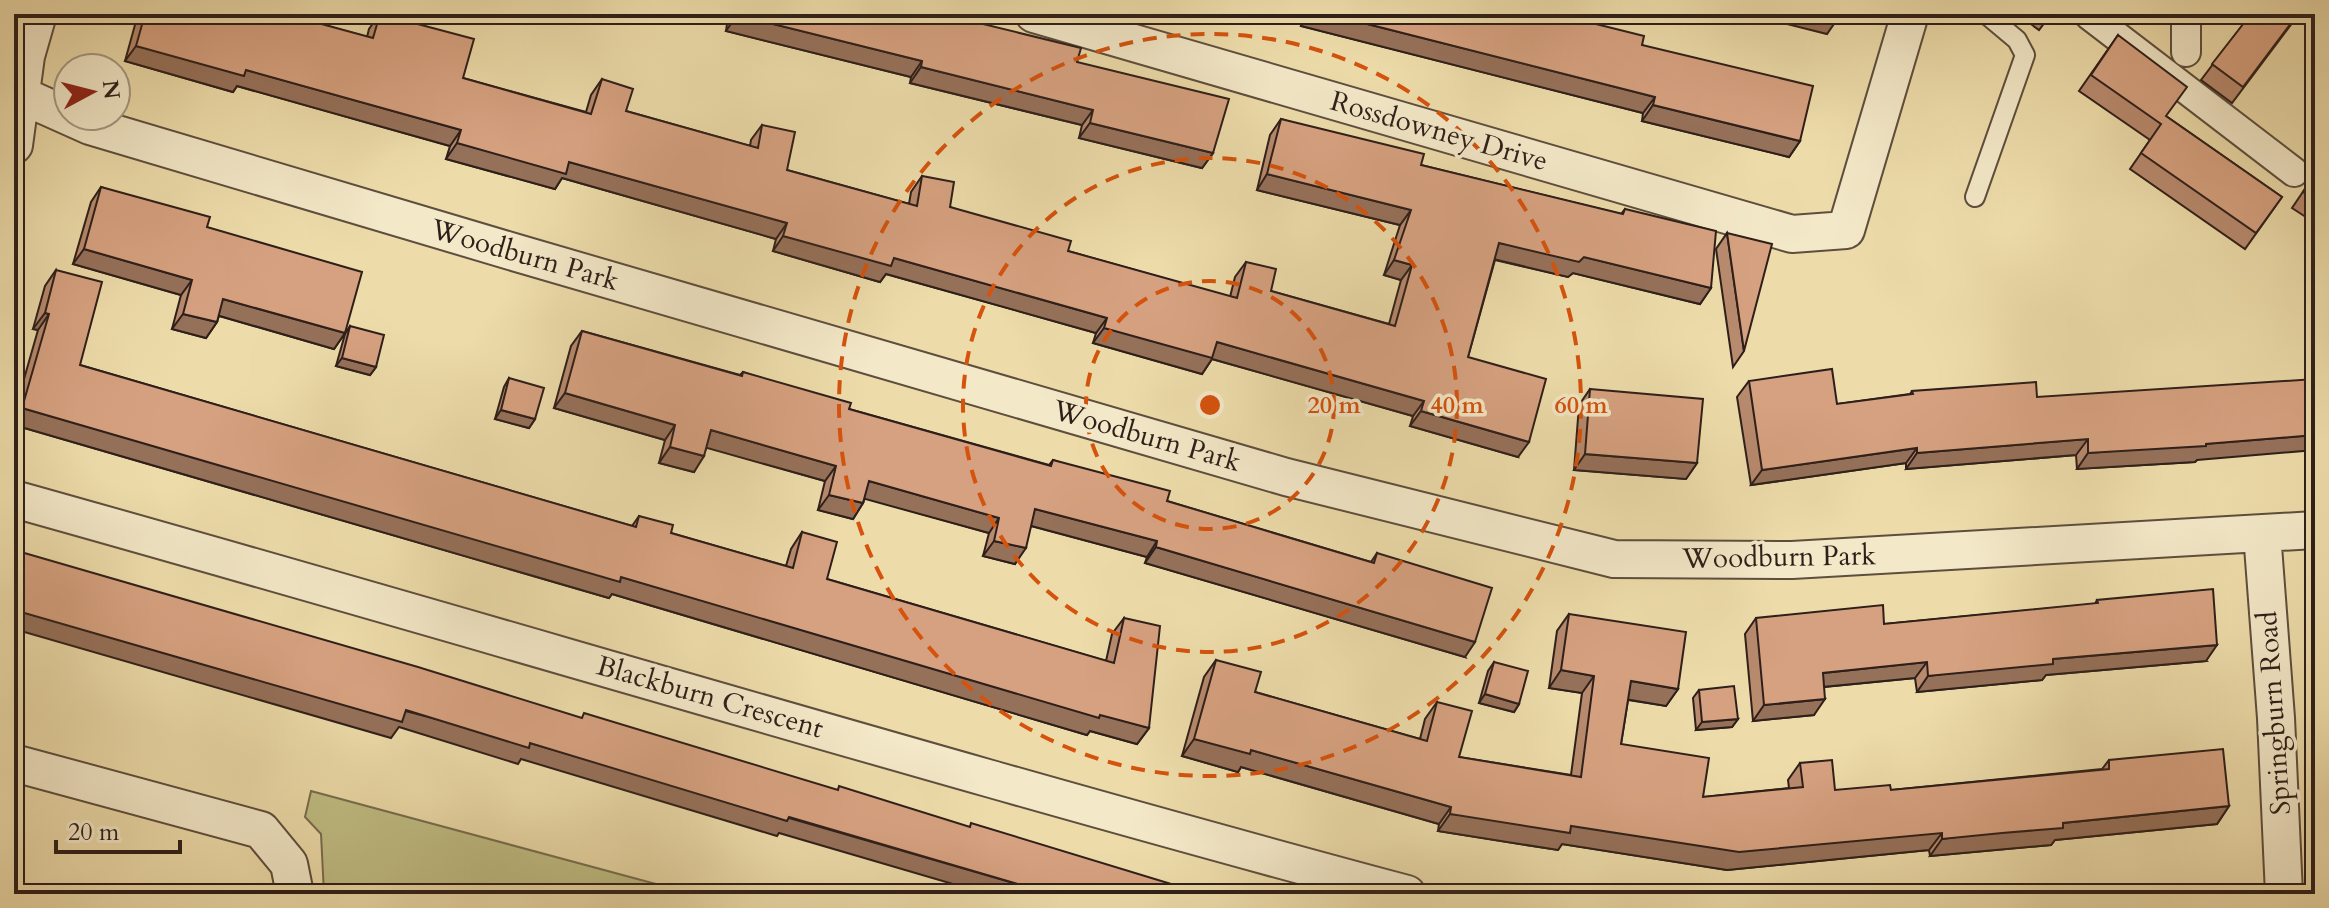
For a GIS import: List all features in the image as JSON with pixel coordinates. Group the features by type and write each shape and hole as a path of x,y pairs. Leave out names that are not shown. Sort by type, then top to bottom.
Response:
{"street":[{"path":"14,145 17,94 38,14"},
{"name":"Rossdowney Drive","path":"1034,14 1792,234 1846,230 1910,14"},
{"path":"2186,14 2186,52"},
{"path":"2089,15 2294,172"},
{"name":"Woodburn Park","path":"17,94 90,126 1271,472 1614,559 1792,560 2315,530"},
{"name":"Blackburn Crescent","path":"14,499 367,597 1150,825 1407,894"},
{"name":"Springburn Road","path":"2262,533 2276,718 2284,894"},
{"path":"14,763 261,830 289,864 295,894"}],"lane":[{"path":"1975,197 2025,55 2017,40 1986,14"}],"shaded area":[{"path":"311,791 693,894 324,894 321,834 305,817"}],"building":[{"path":"145,14 304,14 303,19 373,38 380,14 474,39 463,78 591,114 602,79 633,89 626,111 758,148 762,125 795,132 787,170 917,206 922,176 954,182 950,207 1071,241 1068,251 1237,298 1246,262 1276,269 1271,291 1395,326 1412,265 1394,260 1411,210 1267,174 1281,119 1424,154 1421,165 1623,214 1625,209 1716,231 1711,288 1584,257 1579,262 1499,243 1468,357 1546,379 1529,442 1421,411 1424,401 1217,342 1212,358 1104,328 1107,318 894,258 891,266 783,236 787,223 569,162 566,174 457,143 461,130 246,70 244,76 136,46"},
{"path":"737,14 942,14 1081,48 1077,62 1229,99 1213,153 1090,123 1093,110 921,67 922,61"},
{"path":"1328,14 1556,14 1644,36 1642,45 1813,86 1800,141 1653,105 1655,97"},
{"path":"2034,14 2050,14 2045,22"},
{"path":"2251,14 2298,14 2243,87 2212,64"},
{"path":"2118,35 2187,87 2166,116 2282,197 2256,233 2141,153 2161,124 2091,75"},
{"path":"2315,174 2315,200 2303,192"},
{"path":"101,187 210,217 207,227 362,272 345,333 223,299 217,322 183,314 192,280 84,249"},
{"path":"1727,233 1772,244 1744,351"},
{"path":"56,270 102,282 80,365 636,527 639,516 673,525 671,533 793,568 802,532 837,542 827,579 1114,663 1124,618 1160,626 1149,728 1100,715 1099,718 621,577 620,582 22,408 49,314 45,313"},
{"path":"350,326 384,335 376,367 342,358"},
{"path":"582,331 851,403 849,409 1051,466 1053,460 1170,491 1167,501 1374,563 1377,553 1492,588 1475,642 1156,547 1157,541 1035,509 1026,548 994,541 999,518 869,481 863,503 829,495 836,466 711,430 704,456 670,447 675,425 565,393"},
{"path":"1832,369 1837,404 1913,394 1912,391 2036,382 2037,397 2315,379 2315,435 2088,453 2088,439 1917,453 1917,448 1762,470 1749,381"},
{"path":"509,378 544,388 535,419 501,410"},
{"path":"1590,389 1703,399 1697,463 1585,454"},
{"path":"14,550 582,718 584,713 838,790 839,786 970,827 971,823 1204,894 1037,894 1038,890 789,817 787,821 530,743 529,748 406,710 402,722 14,610"},
{"path":"2213,589 2217,645 2053,659 2053,664 1928,676 1927,662 1823,673 1825,699 1764,705 1756,618 1883,605 1884,624"},
{"path":"1569,614 1686,632 1678,689 1631,681 1621,744 1709,758 1703,797 1803,787 1800,763 1832,760 1835,790 1890,785 1891,790 2109,769 2109,760 2223,749 2229,806 2063,823 2063,828 1942,839 1942,833 1739,852 1571,826 1570,833 1450,814 1451,807 1251,750 1250,754 1194,739 1216,660 1261,672 1255,692 1427,741 1437,702 1472,711 1459,757 1581,777 1594,676 1561,670"},
{"path":"1494,662 1528,671 1519,704 1485,694"},
{"path":"1734,686 1738,719 1702,722 1699,690"}]}
